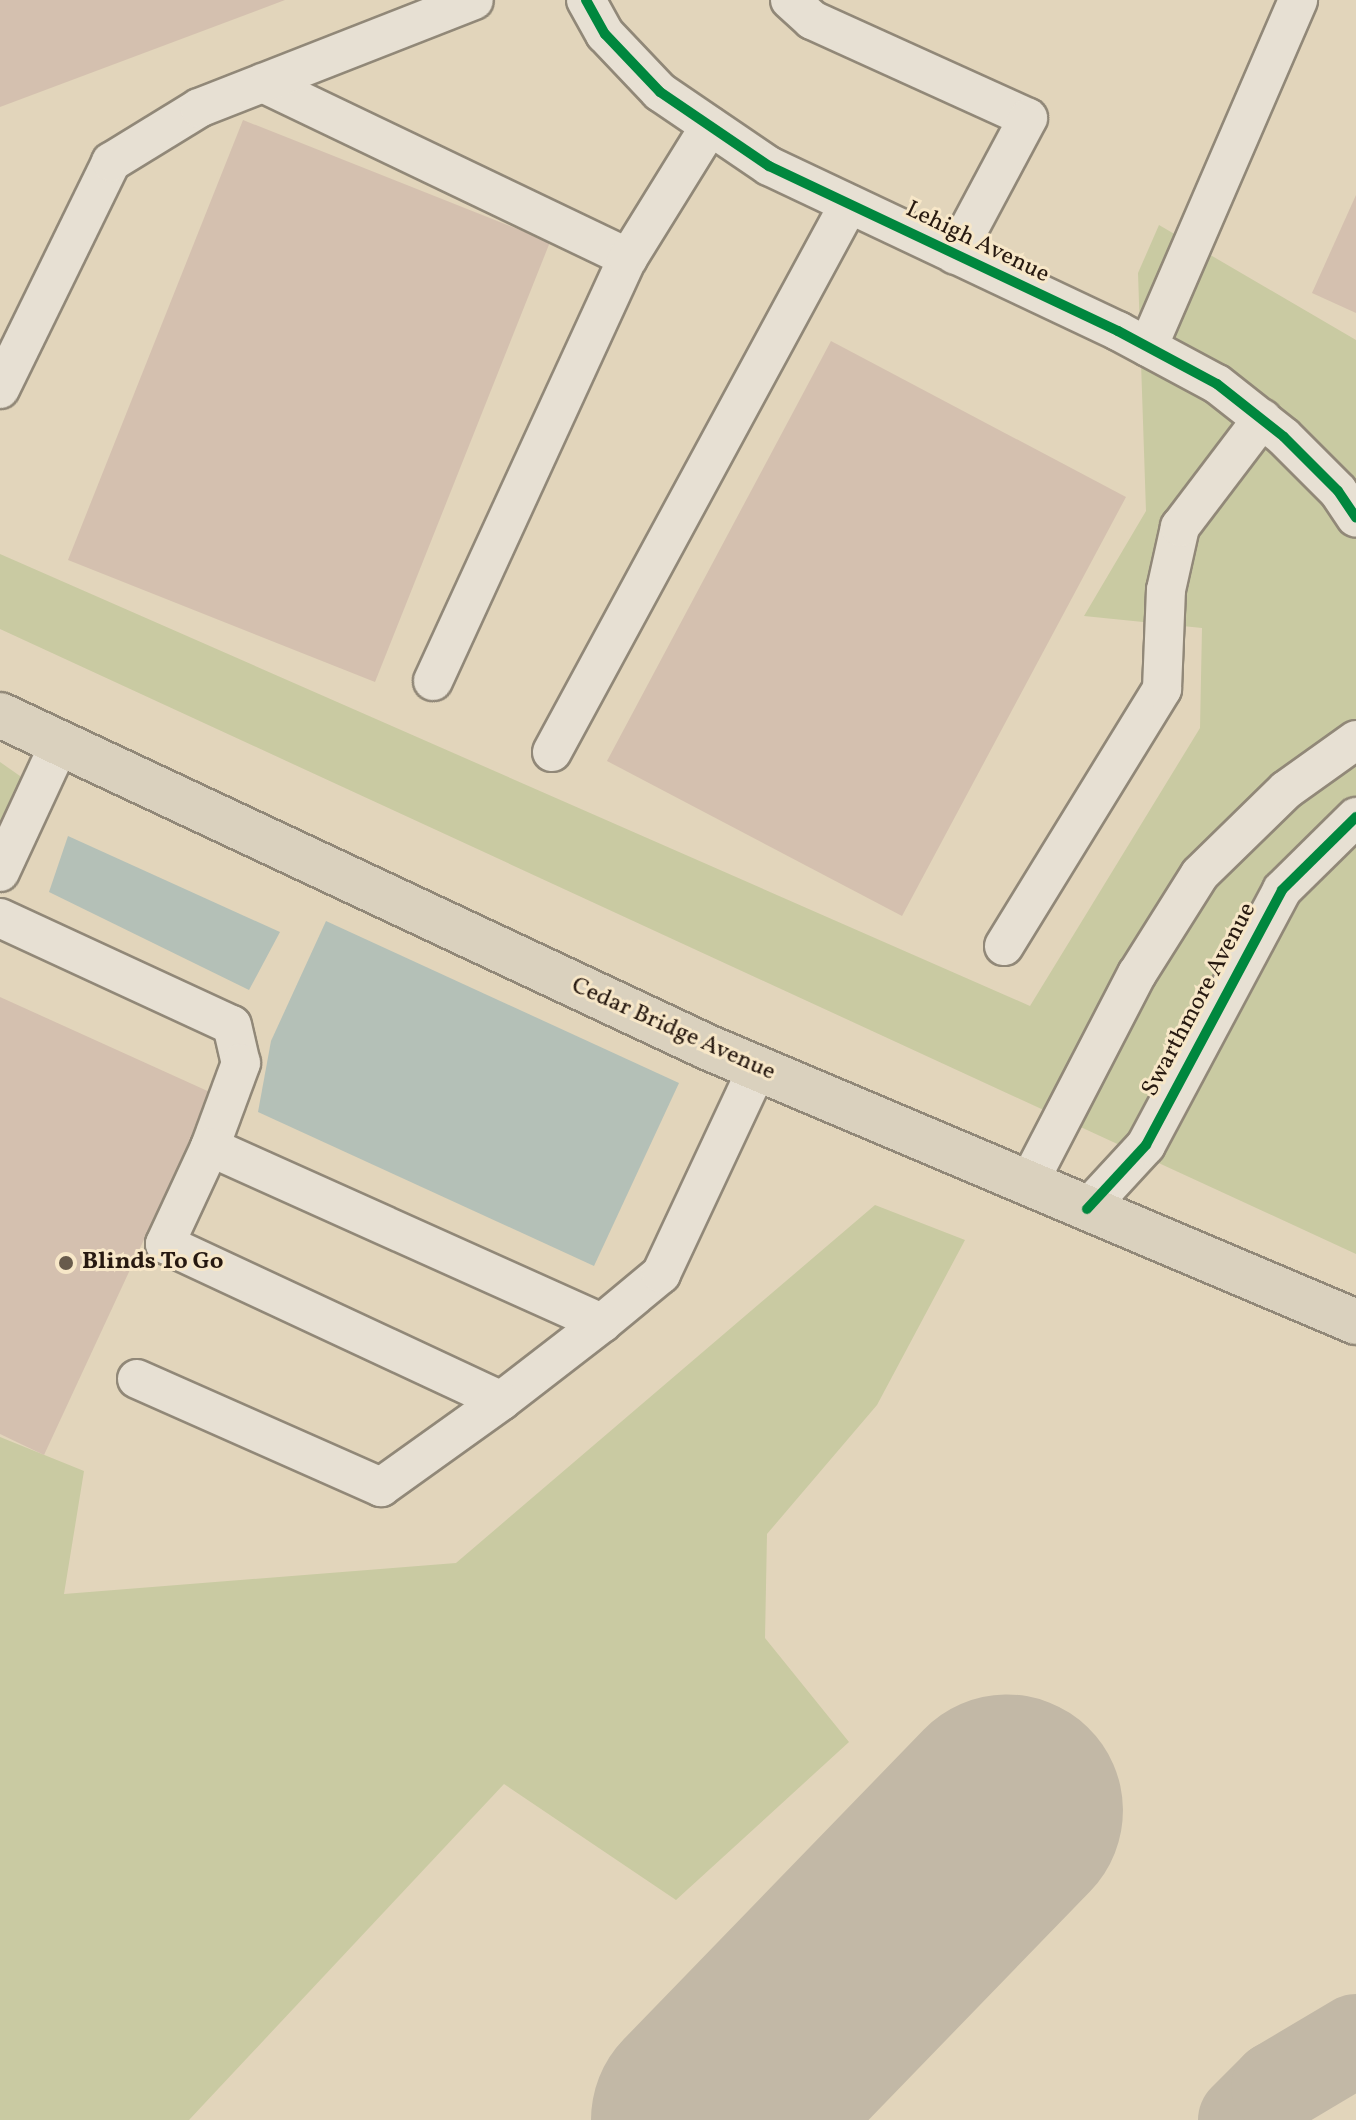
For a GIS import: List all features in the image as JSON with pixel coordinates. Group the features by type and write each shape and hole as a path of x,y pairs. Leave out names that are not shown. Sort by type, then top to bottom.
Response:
{"main road":[{"name":"Cedar Bridge Avenue","path":"0,715 757,1069 1356,1322"}],"street":[{"path":"0,389 111,162 199,108 474,0"},
{"name":"Lehigh Avenue","path":"586,0 605,34 660,92 769,166 1148,347 1217,384 1262,419 1338,491 1356,518"},
{"path":"790,0 812,20 1028,118 955,255"},
{"path":"1148,347 1298,0"},
{"path":"263,83 628,258"},
{"path":"433,681 628,258 710,126"},
{"path":"552,752 849,204"},
{"path":"1004,946 1162,689 1166,590 1180,527 1262,419"},
{"path":"1028,1184 1137,974 1200,874 1286,790 1356,740"},
{"path":"0,872 60,743"},
{"name":"Swarthmore Avenue","path":"1087,1209 1146,1145 1282,890 1356,817"},
{"path":"0,918 232,1025 241,1063 210,1147 165,1244 501,1401"},
{"path":"137,1379 381,1487 501,1401 661,1274 757,1069"},
{"path":"210,1147 602,1323"}],"green space":[{"path":"1159,225 1356,340 1356,1254 0,629 0,554 1030,1006 1200,728 1202,628 1084,616 1146,511 1138,273"},
{"path":"0,762 20,776 22,789 0,837"},
{"path":"875,1205 965,1240 877,1405 767,1534 765,1638 849,1742 676,1900 504,1784 189,2120 0,2120 0,1437 84,1471 64,1594 456,1563"}],"shaded area":[{"path":"68,836 280,932 249,990 49,892"},
{"path":"326,921 679,1083 594,1266 258,1112 271,1041"}],"building":[{"path":"0,0 285,0 0,107"},
{"path":"243,120 550,242 375,682 68,560"},
{"path":"1356,195 1356,313 1312,293"},
{"path":"831,341 1126,497 902,916 607,761"},
{"name":"Blinds To Go","path":"0,997 212,1093 44,1455 0,1434"}],"taxiway":[{"path":"1244,2120 1277,2087 1356,2040"},
{"path":"731,2095 763,2090 786,2093 813,2120"}],"runway":[{"path":"707,2120 1007,1810"}],"cycle path":[{"path":"586,0 605,34 660,92 769,166 1118,331 1217,384 1284,437 1338,491 1356,518"},
{"path":"1087,1209 1146,1145 1282,890 1356,817"}],"place":[{"name":"Blinds To Go","path":"66,1263"}]}
